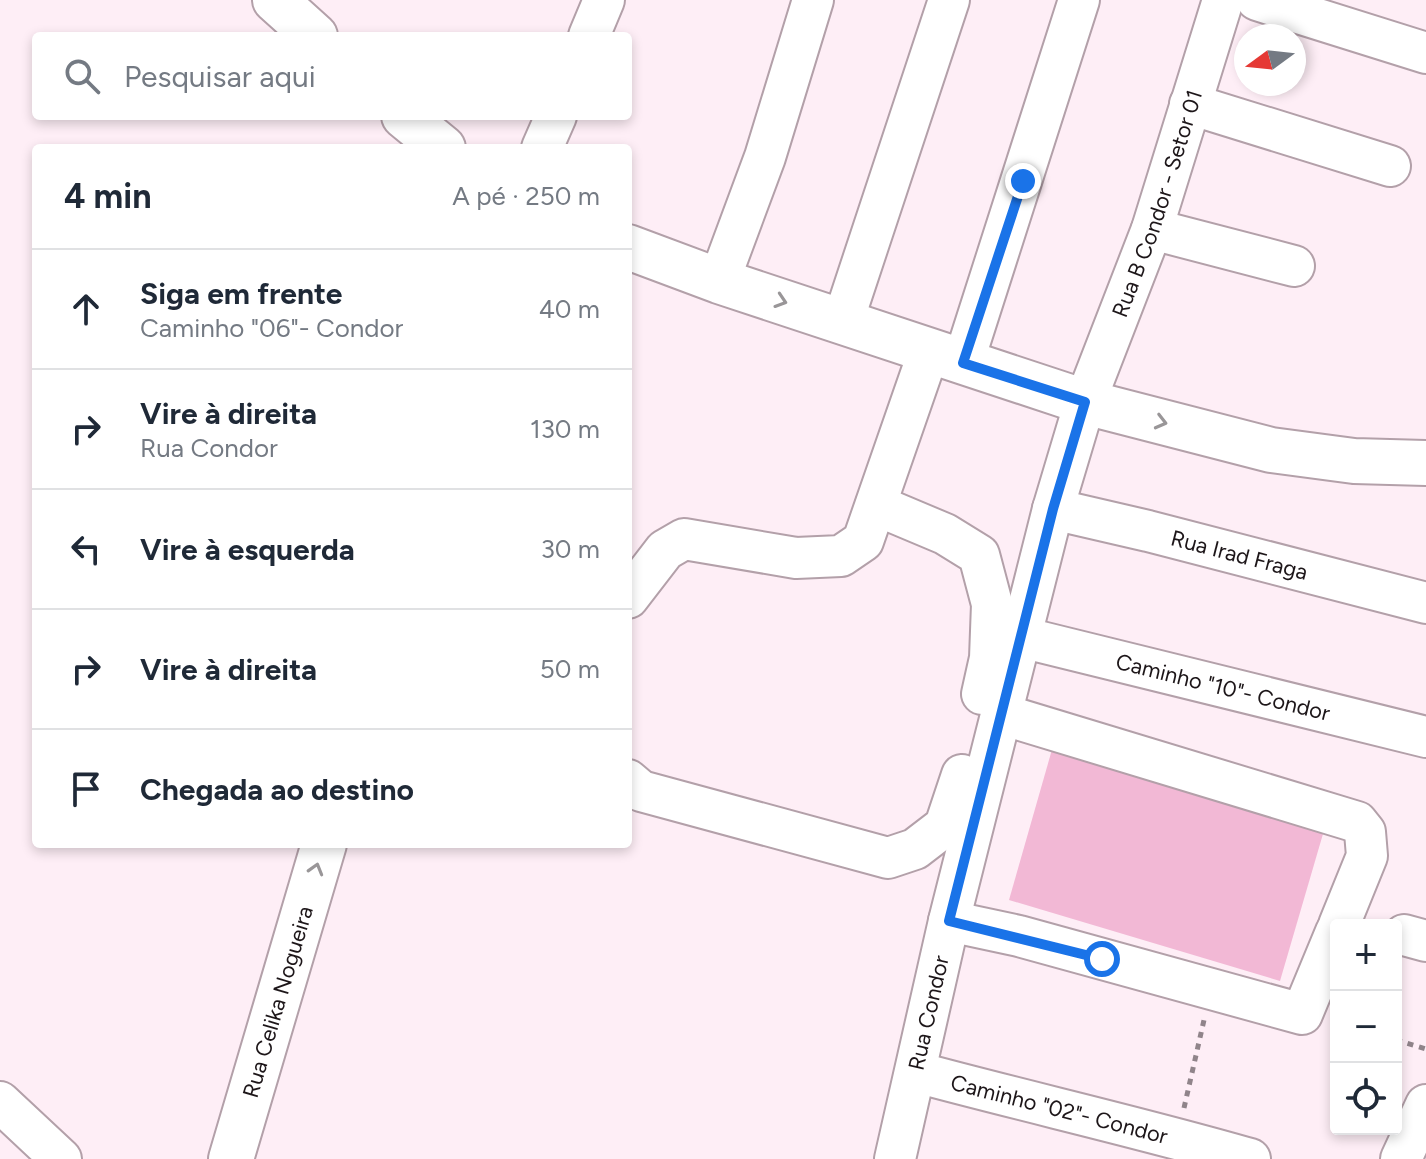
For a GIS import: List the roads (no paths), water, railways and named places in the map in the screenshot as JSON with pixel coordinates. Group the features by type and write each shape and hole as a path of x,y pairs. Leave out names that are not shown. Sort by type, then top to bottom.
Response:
{"main road":[{"path":"275,0 311,32"},
{"path":"409,120 438,144"},
{"path":"632,248 719,281 1085,402 1271,450 1354,461 1426,463"},
{"name":"Rua Celika Nogueira","path":"231,1159 323,848"}],"street":[{"path":"591,32 604,0"},
{"path":"719,281 765,157 813,0"},
{"path":"843,321 949,0"},
{"path":"632,593 665,550 684,539 796,558 841,556 863,541 876,505 946,357 1079,0"},
{"name":"Rua B Condor - Setor 01","path":"1085,402 1152,229 1223,0"},
{"path":"1257,0 1426,53"},
{"path":"1190,104 1390,166"},
{"path":"544,144 554,120"},
{"path":"1152,229 1294,266"},
{"name":"Rua Condor","path":"895,1159 949,921 1053,509 1085,402"},
{"path":"632,783 641,791 888,858 915,849 945,826 962,774 990,658 992,604 979,555 945,534 876,505"},
{"name":"Rua Irad Fraga","path":"1053,509 1426,603"},
{"name":"Caminho \"10\"- Condor","path":"1021,637 1426,737"},
{"path":"1001,714 1357,822 1365,832 1367,856 1341,919"},
{"path":"949,921 1019,936 1302,1014 1330,946"},
{"name":"Caminho \"02\"- Condor","path":"916,1072 1250,1159"},
{"path":"0,1102 61,1159"},
{"path":"1401,1159 1426,1105"}]}
